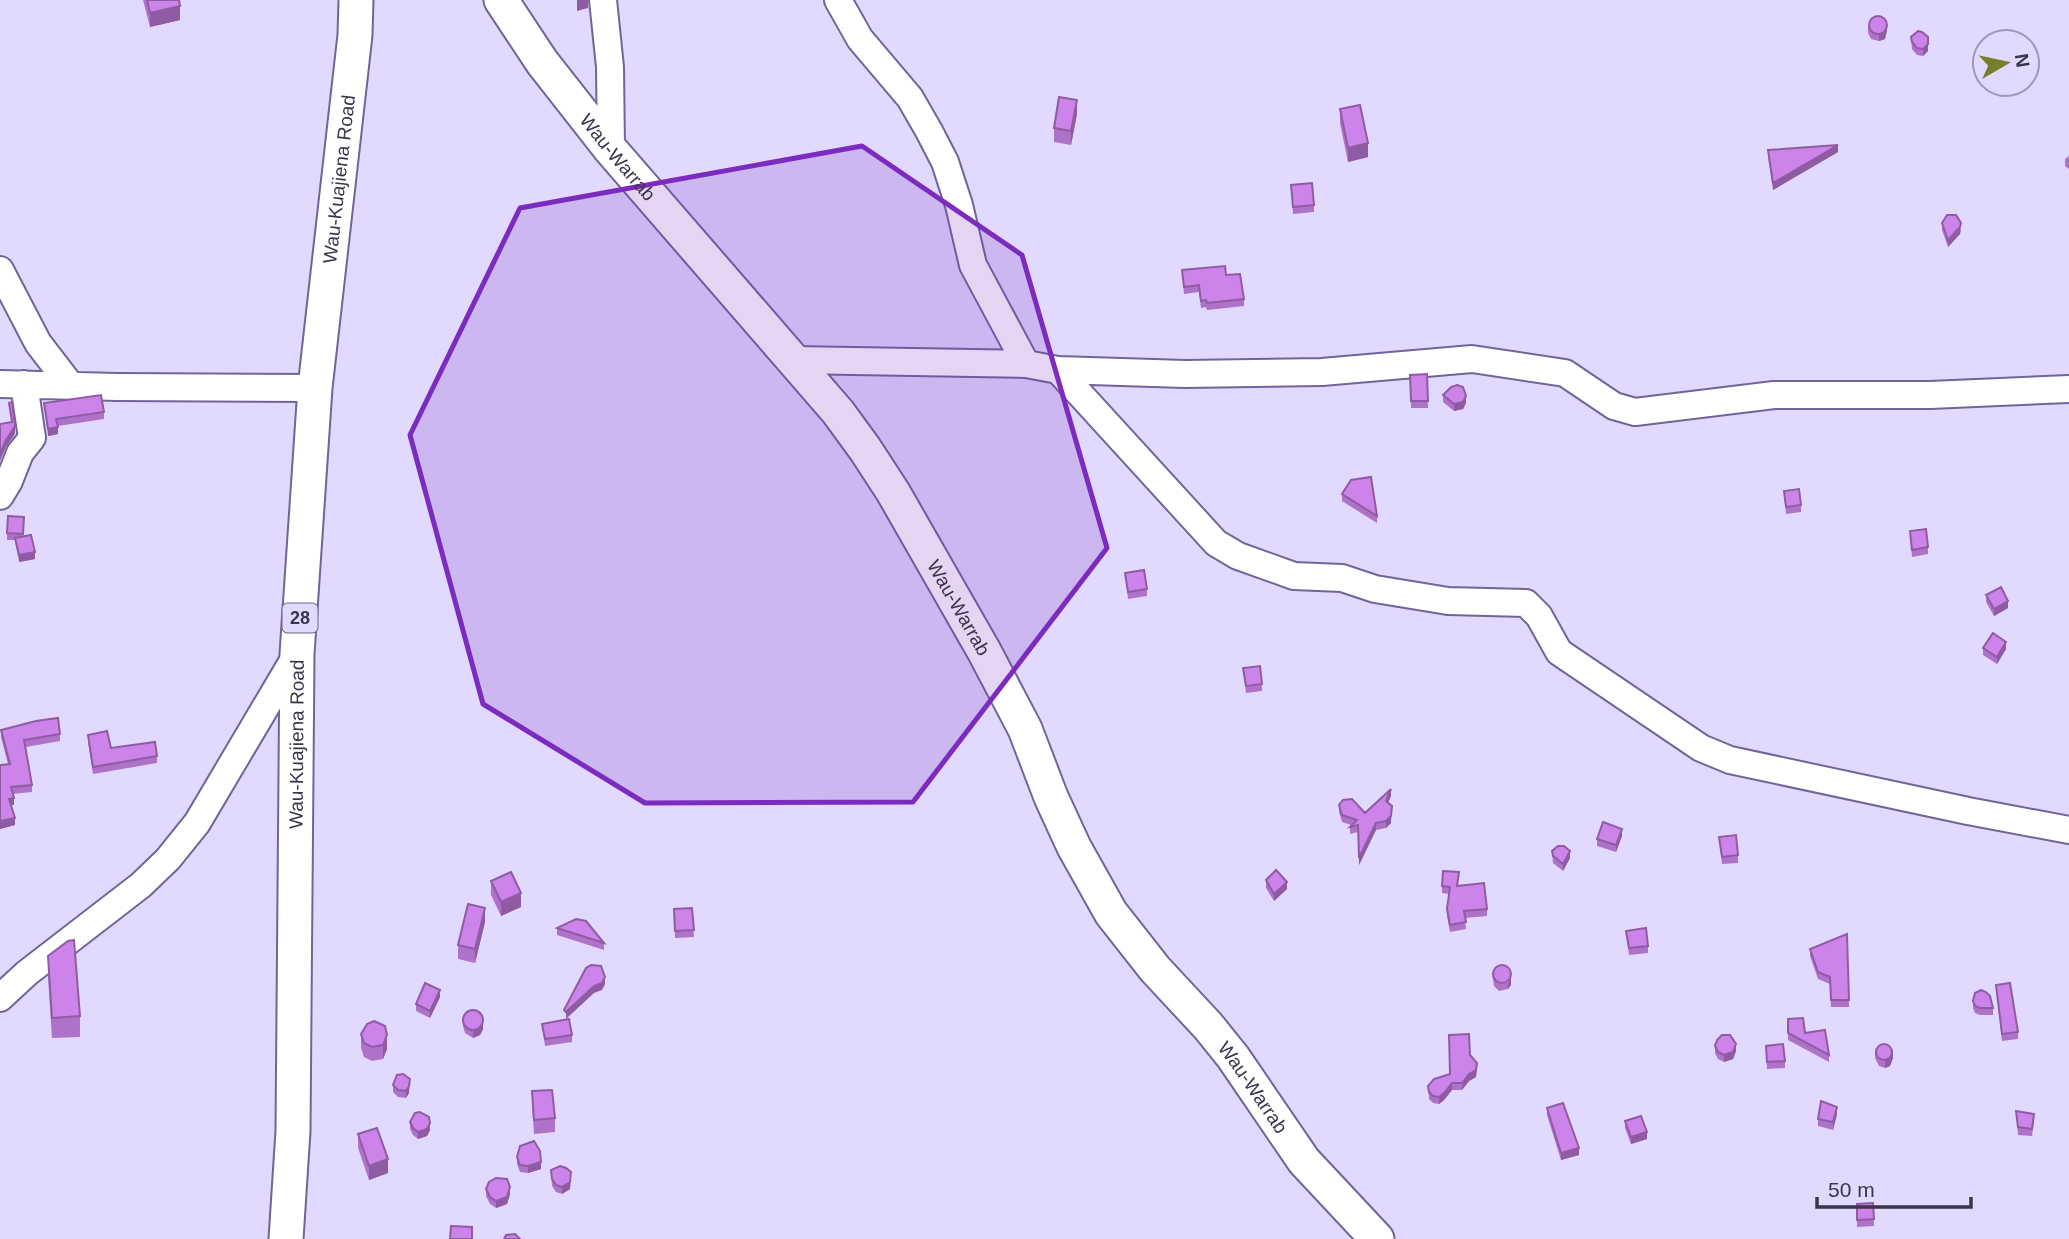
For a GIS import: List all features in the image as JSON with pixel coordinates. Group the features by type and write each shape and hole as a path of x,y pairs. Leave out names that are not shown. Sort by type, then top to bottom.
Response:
{"main road":[{"name":"Wau-Kuajiena Road","path":"286,1239 293,1131 297,654 315,388 355,35 356,0"},
{"name":"Wau-Warrab","path":"501,0 542,62 611,150 838,412 865,449 893,492 1025,729 1074,847 1111,913 1155,969 1233,1057 1304,1161 1377,1239"}],"street":[{"path":"603,0 610,66 611,150"},
{"path":"838,0 860,39 910,98 935,141 959,205 973,265 1026,364"},
{"path":"0,270 38,343 71,386"},
{"path":"793,360 1026,364 1058,370 1185,374 1322,372 1472,359 1564,373 1614,406 1635,412 1774,396 1930,395 2069,389"},
{"path":"1058,370 1216,543 1238,556 1294,576 1342,578 1374,589 1448,601 1526,603 1539,616 1559,652 1701,748 1730,760 2069,830"},
{"path":"0,496 20,453 32,438 12,384 315,388"},
{"path":"0,998 27,973 141,885 168,859 197,824 297,654"}],"highlighted area":[{"path":"862,146 1022,255 1107,548 913,802 645,803 483,704 410,435 520,208"}],"building":[{"path":"147,0 179,0 180,6 150,13"},
{"path":"1878,16 1884,19 1887,25 1884,31 1878,34 1872,31 1869,25 1872,19"},
{"path":"1918,31 1928,37 1928,44 1923,49 1917,48 1912,42 1911,37"},
{"path":"1059,97 1077,100 1071,131 1054,128"},
{"path":"1360,105 1368,143 1348,148 1340,109"},
{"path":"1838,145 1773,183 1768,150"},
{"path":"1312,183 1314,205 1293,207 1291,185"},
{"path":"1947,215 1956,215 1961,223 1948,240 1942,223"},
{"path":"1225,266 1226,275 1240,274 1244,299 1207,303 1206,300 1201,301 1199,285 1184,287 1182,270"},
{"path":"1427,374 1428,401 1411,401 1410,375"},
{"path":"1457,385 1463,387 1466,396 1463,402 1454,404 1443,395"},
{"path":"101,395 104,412 56,419 58,427 48,429 44,403"},
{"path":"12,402 15,426 0,454 0,424 12,422 9,403"},
{"path":"1371,477 1377,516 1342,494 1351,480"},
{"path":"1799,489 1801,505 1786,507 1784,491"},
{"path":"8,516 24,517 23,534 7,533"},
{"path":"1926,529 1928,547 1912,550 1910,531"},
{"path":"31,535 35,552 19,555 15,538"},
{"path":"1144,570 1147,589 1128,592 1125,573"},
{"path":"2001,587 2008,601 1994,609 1986,595"},
{"path":"1993,633 2006,642 1997,657 1983,648"},
{"path":"1260,666 1262,684 1246,686 1243,668"},
{"path":"58,718 60,734 24,740 32,785 11,787 14,798 9,799 15,818 0,821 0,765 10,764 1,730"},
{"path":"107,731 111,748 155,742 157,756 93,767 88,735"},
{"path":"1391,789 1386,801 1392,806 1391,816 1386,821 1376,823 1359,858 1358,825 1350,827 1357,820 1342,815 1339,805 1343,800 1352,799 1365,813"},
{"path":"1603,822 1622,829 1616,845 1597,839"},
{"path":"1736,835 1738,855 1722,857 1719,837"},
{"path":"1558,846 1564,846 1570,851 1563,864 1553,856 1552,851"},
{"path":"1276,870 1287,882 1274,894 1266,880"},
{"path":"1443,871 1459,872 1457,886 1484,883 1487,909 1464,911 1466,922 1450,925 1447,909 1450,887 1442,886"},
{"path":"511,872 521,893 501,902 491,881"},
{"path":"468,904 485,908 475,949 458,945"},
{"path":"692,908 694,930 675,931 674,909"},
{"path":"576,919 586,921 604,943 557,928"},
{"path":"1646,928 1648,946 1629,948 1626,931"},
{"path":"1847,934 1849,1000 1831,1000 1830,977 1818,972 1810,949"},
{"path":"74,940 80,1016 52,1018 48,956 68,941"},
{"path":"591,965 601,966 605,977 602,983 594,986 566,1012 564,1010 586,968"},
{"path":"1498,965 1506,965 1511,974 1509,981 1498,983 1493,978 1493,970"},
{"path":"425,983 440,990 430,1011 416,1004"},
{"path":"2010,983 2018,1032 2002,1034 1996,985"},
{"path":"1981,990 1990,996 1993,1008 1975,1006 1975,993"},
{"path":"473,1010 480,1013 483,1020 480,1027 473,1030 466,1027 463,1020 466,1013"},
{"path":"1803,1018 1805,1033 1825,1030 1829,1055 1788,1033 1788,1019"},
{"path":"569,1019 572,1035 545,1039 542,1024"},
{"path":"374,1021 385,1026 387,1035 383,1045 372,1047 364,1043 361,1034 367,1024"},
{"path":"1469,1034 1470,1055 1477,1063 1476,1070 1462,1083 1452,1083 1439,1097 1433,1096 1428,1086 1434,1079 1450,1074 1449,1035"},
{"path":"1722,1035 1730,1035 1736,1044 1733,1052 1724,1055 1718,1052 1715,1046"},
{"path":"1783,1044 1785,1061 1767,1062 1766,1046"},
{"path":"1881,1044 1887,1044 1892,1052 1890,1058 1881,1060 1876,1055 1876,1049"},
{"path":"403,1074 410,1079 406,1091 398,1090 393,1085 397,1075"},
{"path":"552,1090 555,1118 534,1120 532,1091"},
{"path":"1821,1101 1837,1107 1833,1122 1818,1119"},
{"path":"1563,1103 1579,1148 1561,1153 1547,1108"},
{"path":"2016,1111 2034,1114 2032,1129 2018,1127"},
{"path":"420,1112 429,1117 430,1123 427,1129 418,1132 410,1122 415,1113"},
{"path":"1641,1116 1647,1132 1631,1137 1625,1121"},
{"path":"377,1128 388,1159 369,1166 358,1134"},
{"path":"534,1141 540,1151 541,1162 528,1166 520,1165 517,1157 520,1146"},
{"path":"560,1166 571,1172 570,1182 562,1187 556,1185 552,1179 551,1170"},
{"path":"496,1178 507,1179 510,1187 507,1197 496,1201 486,1189 489,1182"},
{"path":"1873,1203 1874,1219 1857,1220 1857,1204"},
{"path":"451,1226 472,1227 472,1239 450,1239"},
{"path":"515,1234 520,1239 504,1239 506,1235"}]}
